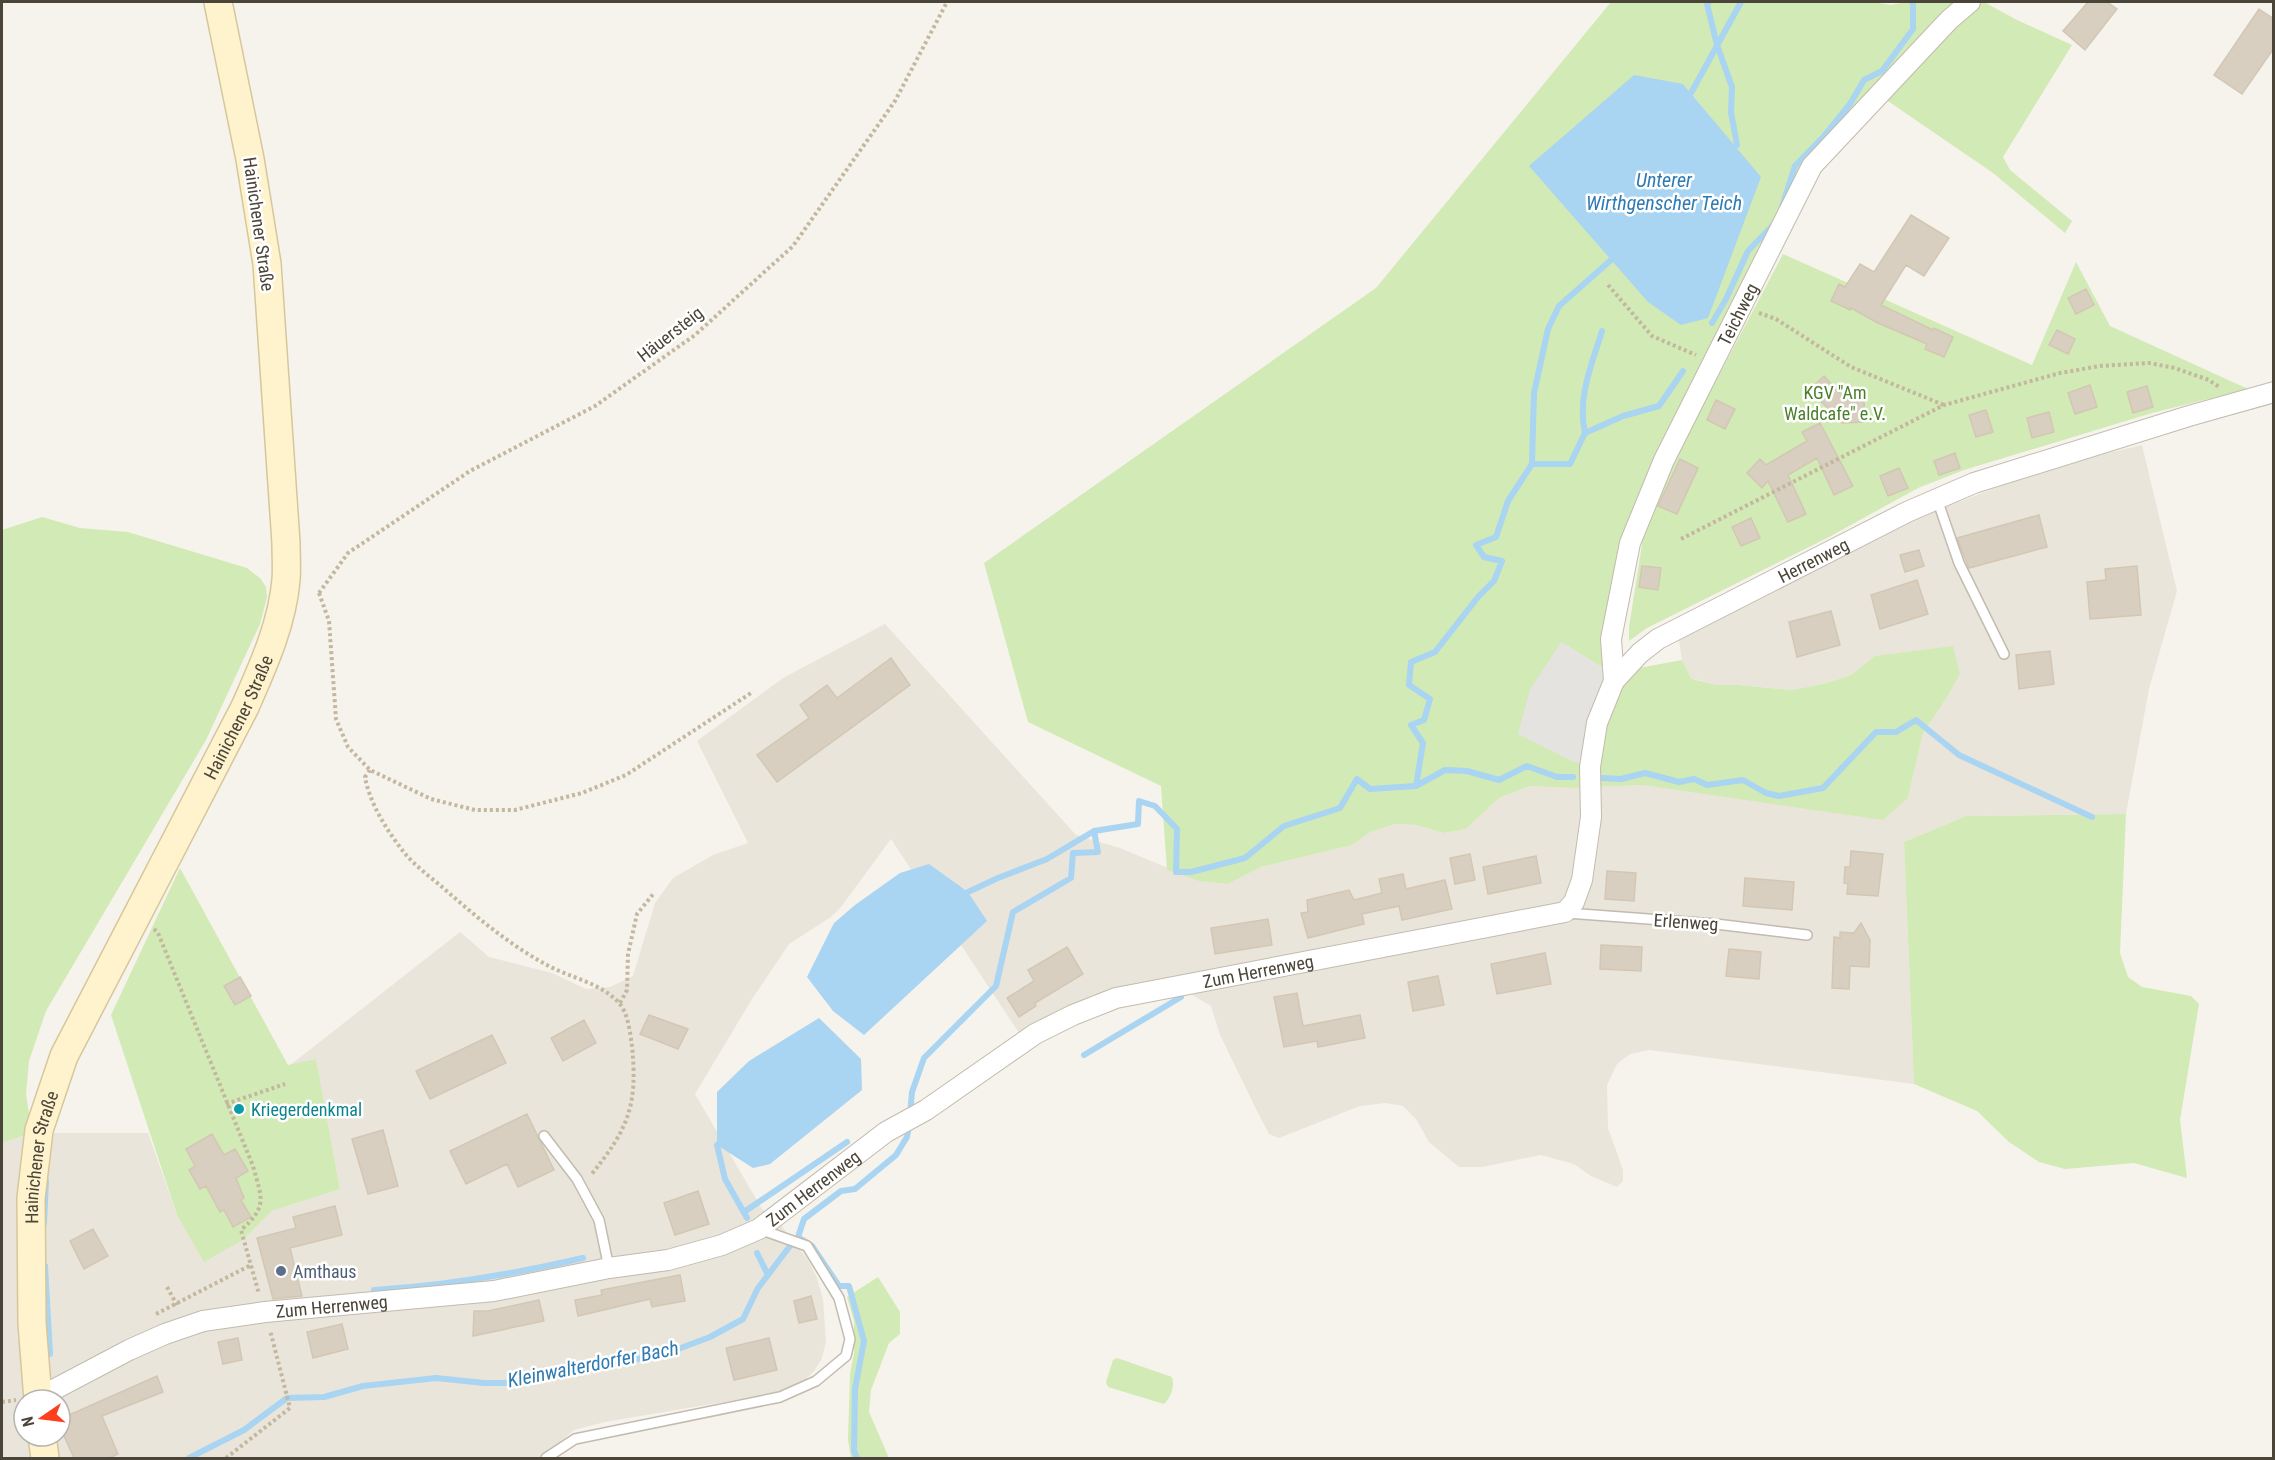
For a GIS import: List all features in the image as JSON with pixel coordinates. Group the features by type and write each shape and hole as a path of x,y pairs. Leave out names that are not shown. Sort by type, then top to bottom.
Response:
{"main road":[{"name":"Hainichener Straße","path":"37,1388 32,1323 31,1198 39,1130 64,1056 245,707 268,655 280,615 286,580 286,543 267,264 250,159 218,2"}],"street":[{"name":"Teichweg","path":"1614,681 1611,639 1630,543 1664,460 1812,166 1949,20 1970,2"},
{"name":"Herrenweg","path":"1565,912 1574,902 1582,880 1591,817 1590,767 1597,723 1614,681 1640,653 1677,628 1937,499 1985,480 2266,394"},
{"name":"Zum Herrenweg","path":"58,1388 129,1350 203,1321 265,1312 494,1291 609,1268 668,1260 722,1245 759,1229 886,1132 926,1110 1035,1034 1073,1015 1116,998 1565,912"}],"lane":[{"path":"1937,499 1959,563 2004,654"},
{"name":"Erlenweg","path":"1565,912 1716,924 1807,935"},
{"path":"544,1136 581,1186 599,1220 609,1268"},
{"path":"546,1458 575,1439 780,1397 816,1381 846,1356 850,1339 839,1299 807,1246 759,1229"}],"path":[{"name":"Häuersteig","path":"370,770 348,747 336,719 329,621 319,593 348,553 470,471 595,406 694,335 793,246 895,101 947,2"},
{"path":"1608,285 1652,336 1683,351 1714,361"},
{"path":"1741,307 1776,320 1851,367 1944,405"},
{"path":"1681,539 1944,405 2060,373 2100,366 2149,363 2175,368 2209,380 2223,390 2234,403"},
{"path":"581,1186 614,1145 625,1124 633,1096 630,1034 620,1003 590,982 550,967 520,950 462,905 408,857 383,822 367,789 365,777 370,770 431,799 475,810 515,810 582,794 626,775 751,693"},
{"path":"620,1003 627,990 628,954 637,914 654,893"},
{"path":"134,920 152,927 158,933 253,1166 261,1198 257,1215 241,1230 290,1408 226,1458"},
{"path":"226,1104 285,1084"}],"shaded area":[{"path":"2142,445 2177,591 2149,689 2126,814 1966,816 1904,842 1914,1084 1649,1050 1630,1054 1617,1064 1607,1085 1608,1128 1623,1170 1623,1181 1617,1187 1591,1176 1574,1164 1541,1155 1482,1167 1459,1167 1429,1142 1416,1119 1403,1106 1385,1103 1360,1106 1279,1138 1269,1134 1257,1111 1220,1035 1211,1006 1187,992 1129,1001 1027,1045 891,839 841,907 831,917 789,944 752,999 695,1094 762,1209 781,1225 808,1260 817,1278 823,1299 826,1342 822,1358 815,1370 802,1383 771,1394 605,1422 574,1430 558,1444 555,1458 2,1458 2,1143 32,1133 148,1133 177,1215 244,1239 272,1211 340,1189 316,1060 289,1066 460,932 489,957 552,973 586,989 610,987 633,976 655,903 673,878 713,855 748,843 697,741 783,678 885,624 1076,835 1120,848 1199,881 1228,884 1261,867 1352,845 1369,832 1394,824 1416,825 1443,833 1466,829 1499,798 1530,786 1571,788 1643,785 1908,798 1923,733 1960,674 1875,656 1851,675 1827,683 1792,690 1717,685 1691,678 1682,660 1678,634 1925,515 2053,466"},
{"path":"1561,642 1606,670 1590,712 1580,763 1518,734 1530,690"}],"green space":[{"path":"1611,2 1873,2 1891,5 1906,2 1966,2 1806,157 1625,541 1617,662 1639,668 1682,660 1691,678 1696,680 1717,685 1792,690 1827,683 1851,675 1875,656 1953,646 1960,674 1923,733 1908,798 1883,820 1643,785 1571,788 1530,786 1499,798 1466,829 1443,833 1416,825 1394,824 1370,832 1352,845 1261,867 1228,884 1199,881 1167,870 1161,786 1028,722 984,563 1376,288","holes":["1683,84 1709,115 1681,325","1561,642 1606,670 1590,712 1580,763"]},
{"path":"1977,2 1984,2 2072,45 2003,157 2010,170 2072,221 2065,233 1993,173 1882,97"},
{"name":"KGV \"Am Waldcafe\" e.V.","path":"1783,254 2032,365 2076,262 2110,326 2248,389 2152,413 1964,470 1918,488 1829,537 1647,628 1629,641 1629,627 1643,538 1673,462"},
{"path":"42,517 80,528 128,532 247,568 260,578 266,587 267,597 260,624 206,740 46,1011 29,1061 26,1094 32,1133 2,1143 2,530"},
{"path":"2126,814 2120,953 2128,977 2142,987 2191,996 2199,1004 2180,1120 2187,1178 2134,1163 2065,1169 2039,1162 2009,1142 1977,1111 1914,1084 1904,842 1966,816"},
{"path":"180,868 288,1065 316,1059 340,1189 272,1211 244,1239 204,1262 177,1215 111,1015"},
{"path":"878,1277 900,1312 900,1334 889,1343 871,1390 869,1412 889,1458 851,1458 848,1440 854,1321 847,1297"},
{"path":"1117,1358 1172,1377 1173,1388 1164,1404 1108,1387 1106,1382 1113,1360"}],"water":[{"name":"Unterer Wirthgenscher Teich","path":"1634,75 1683,84 1761,177 1708,318 1681,325 1648,302 1529,166"},
{"path":"929,864 968,892 987,921 864,1035 833,1011 807,977 834,923 900,873"},
{"path":"819,1018 861,1059 862,1090 770,1164 753,1168 717,1145 717,1092 749,1061"}],"building":[{"path":"2088,2 2107,2 2117,9 2085,50 2063,31"},
{"path":"2259,9 2274,19 2274,48 2242,94 2214,75"},
{"path":"1911,215 1949,238 1924,276 1906,265 1881,305 1953,337 1944,357 1925,349 1927,344 1831,301 1839,284 1845,287 1860,264 1874,272"},
{"path":"2086,289 2094,305 2076,314 2068,298"},
{"path":"2057,330 2075,339 2068,354 2049,345"},
{"path":"1824,376 1847,401 1864,400 1865,422 1842,423 1810,390"},
{"path":"2090,385 2097,407 2075,414 2068,393"},
{"path":"2147,386 2153,407 2133,413 2127,392"},
{"path":"1716,400 1735,409 1725,429 1707,420"},
{"path":"1986,410 1993,432 1976,437 1969,415"},
{"path":"2049,412 2054,432 2032,438 2027,418"},
{"path":"1820,423 1853,486 1834,495 1817,458 1788,475 1806,514 1788,522 1768,481 1762,488 1747,473 1760,459 1766,465 1807,441 1802,432"},
{"path":"1955,453 1960,468 1939,475 1934,461"},
{"path":"1680,459 1698,468 1677,514 1658,506"},
{"path":"1899,468 1908,488 1888,496 1880,476"},
{"path":"2039,515 2047,547 1969,568 1957,538"},
{"path":"1751,518 1760,538 1741,546 1732,527"},
{"path":"1919,550 1924,566 1905,572 1900,555"},
{"path":"1642,566 1661,568 1658,590 1639,587"},
{"path":"2137,566 2141,615 2090,619 2087,582 2106,580 2105,569"},
{"path":"1917,580 1928,614 1880,629 1871,595"},
{"path":"1831,611 1840,645 1797,657 1789,622"},
{"path":"2050,651 2054,684 2019,689 2016,655"},
{"path":"891,658 910,685 777,782 757,755 809,718 800,705 827,685 837,698"},
{"path":"1851,851 1883,854 1878,896 1847,894 1848,884 1844,883 1845,867 1850,867"},
{"path":"1470,854 1475,880 1455,884 1450,858"},
{"path":"1536,856 1541,883 1488,894 1483,867"},
{"path":"1607,871 1636,873 1634,901 1605,899"},
{"path":"1403,874 1406,889 1445,880 1452,909 1402,920 1399,906 1362,914 1364,924 1308,938 1301,913 1308,912 1307,900 1349,890 1354,900 1382,893 1379,879"},
{"path":"1745,878 1794,882 1792,910 1743,906"},
{"path":"1268,919 1272,945 1215,954 1211,928"},
{"path":"1861,923 1870,940 1869,967 1850,966 1849,989 1832,988 1834,937 1840,938 1840,932 1854,933"},
{"path":"1601,945 1642,947 1641,971 1600,969"},
{"path":"1067,947 1083,974 1035,1003 1036,1006 1019,1017 1007,998 1034,981 1028,970"},
{"path":"1729,949 1761,952 1759,979 1726,976"},
{"path":"1545,953 1551,984 1497,994 1491,964"},
{"path":"1438,976 1444,1005 1413,1011 1408,982"},
{"path":"240,977 251,996 235,1005 224,986"},
{"path":"1297,993 1303,1026 1360,1015 1365,1038 1318,1047 1317,1041 1284,1047 1274,997"},
{"path":"649,1015 688,1029 678,1049 640,1034"},
{"path":"584,1020 596,1043 563,1061 551,1038"},
{"path":"492,1035 506,1063 430,1099 416,1071"},
{"path":"527,1114 554,1170 518,1187 507,1164 466,1184 450,1151"},
{"path":"383,1130 398,1186 368,1194 352,1139"},
{"path":"212,1134 224,1155 235,1149 248,1171 236,1178 244,1198 241,1200 251,1217 233,1227 224,1210 220,1212 206,1186 200,1189 189,1170 195,1166 186,1149"},
{"path":"698,1191 709,1224 675,1235 664,1203"},
{"name":"Amthaus","path":"335,1206 342,1235 290,1248 302,1296 273,1299 257,1238 296,1228 293,1217"},
{"path":"93,1229 108,1256 84,1269 70,1241"},
{"path":"680,1275 685,1301 652,1307 650,1299 578,1316 575,1300 602,1295 601,1290"},
{"path":"811,1296 817,1319 799,1323 794,1301"},
{"path":"539,1300 544,1321 473,1336 474,1311 488,1311"},
{"path":"342,1324 348,1349 313,1358 307,1332"},
{"path":"238,1338 242,1360 223,1364 218,1342"},
{"path":"769,1338 777,1370 734,1380 726,1348"},
{"path":"157,1376 163,1392 102,1416 118,1454 109,1458 74,1458 69,1448 72,1448 72,1414"}],"waterway":[{"path":"1709,2 1707,4 1717,45 1732,87 1731,112 1737,145"},
{"path":"1691,93 1741,2"},
{"name":"Kleinwalterdorfer Bach","path":"1782,207 1795,166 1825,135 1850,104 1864,80 1882,71 1913,29 1913,2"},
{"name":"Kleinwalterdorfer Bach","path":"1712,323 1748,251 1776,222"},
{"path":"1532,464 1534,393 1548,329 1559,306 1611,260"},
{"path":"1585,433 1584,394 1602,331"},
{"name":"Kleinwalterdorfer Bach","path":"1416,786 1423,743 1411,725 1424,720 1430,699 1409,685 1411,662 1435,652 1478,597 1494,581 1502,561 1484,557 1476,545 1496,537 1508,501 1532,464 1570,464 1585,433 1623,416 1659,406 1683,371"},
{"path":"1602,778 1621,779 1645,773 1679,782 1694,779 1707,785 1743,780 1766,793 1779,796 1823,788 1876,732 1896,732 1916,720 1959,755 2092,817"},
{"name":"Kleinwalterdorfer Bach","path":"910,1115 912,1092 924,1058 996,986 1013,912 1071,878 1073,853 1098,852 1094,831 1138,824 1139,801 1155,806 1177,829 1176,872 1191,872 1245,858 1284,826 1340,808 1357,779 1370,789 1416,786 1445,770 1467,771 1499,780 1527,766 1557,777 1573,777"},
{"path":"968,892 1047,859 1094,831"},
{"path":"1084,1055 1181,997"},
{"path":"857,1458 854,1451 855,1389 864,1341 849,1286 839,1286 812,1246 798,1237 804,1219 841,1191 855,1189 896,1155 907,1137 909,1125"},
{"path":"744,1212 847,1142"},
{"path":"717,1145 725,1179 747,1218"},
{"path":"44,1223 46,1181"},
{"name":"Kleinwalterdorfer Bach","path":"189,1458 244,1430 287,1398 324,1397 363,1386 436,1378 505,1383 670,1352 710,1337 743,1319 758,1288 790,1246"},
{"path":"757,1253 768,1275"},
{"path":"374,1290 427,1286 583,1258"},
{"path":"45,1266 50,1354"}],"place":[{"name":"Kriegerdenkmal","path":"239,1109"},
{"name":"Amthaus","path":"281,1271"}]}
